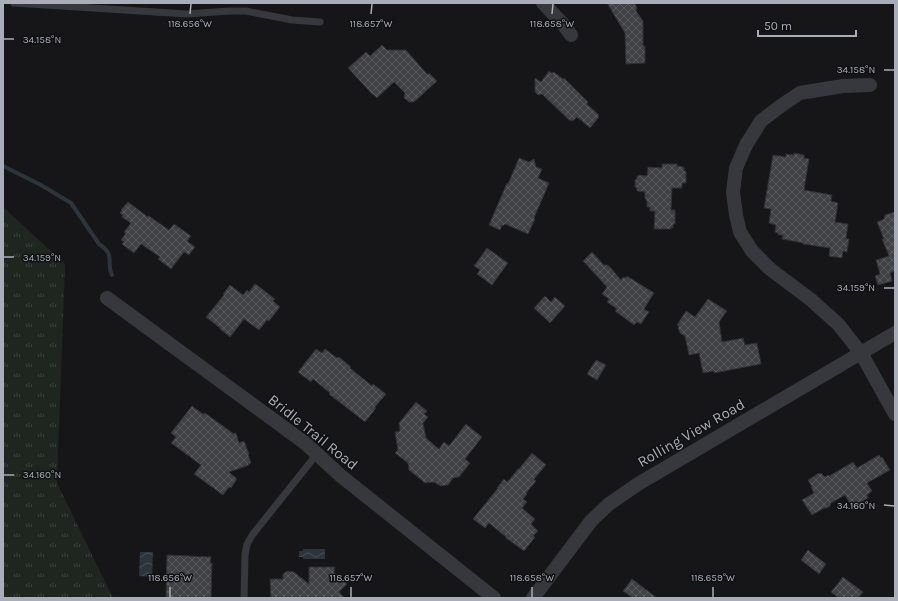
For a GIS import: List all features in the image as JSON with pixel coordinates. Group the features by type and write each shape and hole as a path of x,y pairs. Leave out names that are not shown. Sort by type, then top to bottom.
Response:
{"street":[{"path":"543,3 563,24 571,35"},
{"path":"870,85 843,86 800,94 782,105 761,121 746,144 736,168 733,192 740,232 752,251 770,269 810,299 838,324 861,353 895,414"},
{"name":"Bridle Trail Road","path":"107,298 305,443 341,476 494,598"},
{"name":"Rolling View Road","path":"533,598 591,521 609,504 638,484 895,332"}],"lane":[{"path":"14,3 188,14 246,11 292,20 320,22"},
{"path":"244,598 245,555 253,534 316,454"}],"green space":[{"path":"3,207 65,264 57,483 113,598 3,598"}],"water":[{"path":"303,549 325,549 325,559 303,559 303,557 299,557 299,551 303,551"},
{"path":"140,552 153,552 152,577 139,576"}],"building":[{"path":"607,3 634,3 637,7 636,11 643,21 645,63 626,64 625,33"},
{"path":"382,45 387,50 406,50 427,74 430,74 437,81 414,102 409,102 404,98 405,93 394,82 377,98 348,68 366,52 370,56"},
{"path":"549,71 551,73 554,72 563,79 564,78 599,115 590,128 577,117 573,121 570,121 542,94 538,95 535,92 535,78 541,82"},
{"path":"794,153 804,155 804,158 809,159 804,190 832,195 831,201 838,203 835,222 848,224 846,239 849,239 847,252 843,251 842,258 829,256 830,248 782,239 783,235 778,235 778,233 775,232 776,225 769,223 771,209 764,208 773,155 786,157 786,154 794,155"},
{"path":"519,158 529,162 534,159 536,167 542,169 538,178 549,183 528,234 505,224 503,226 502,225 500,230 489,225"},
{"path":"662,164 677,164 677,166 684,167 684,171 686,171 686,183 682,183 682,188 672,188 671,210 675,210 675,224 673,224 673,228 671,227 671,229 654,229 655,211 650,211 650,207 647,207 645,192 637,191 637,188 635,187 635,180 637,179 637,176 647,176 648,167 662,168"},
{"path":"128,202 169,230 174,224 191,236 187,241 195,247 189,255 184,252 171,269 158,259 160,257 141,244 134,253 122,244 124,242 121,240 126,233 124,232 131,223 122,217 123,215 120,213"},
{"path":"895,212 895,271 890,273 892,281 878,285 875,276 880,274 876,260 889,256 877,222 884,219 885,215"},
{"path":"487,248 508,263 492,285 477,274 480,270 474,266"},
{"path":"592,252 604,265 610,267 621,280 623,277 626,278 627,276 654,293 644,309 649,312 641,324 637,322 634,325 615,311 617,309 607,302 609,299 602,294 607,287 583,261"},
{"path":"255,284 275,299 273,301 280,307 269,321 267,320 259,330 244,319 230,337 206,317 230,285 243,295 247,290 249,292"},
{"path":"545,296 551,302 555,297 565,306 550,323 534,308"},
{"path":"708,299 727,311 719,322 722,342 743,338 745,345 757,343 761,364 714,373 714,371 703,373 699,353 689,355 685,336 680,333 677,325 686,311 695,317"},
{"path":"316,349 322,353 325,349 337,358 339,357 372,386 373,384 386,394 365,422 329,394 330,393 313,379 311,382 298,372"},
{"path":"596,360 606,365 597,380 587,374"},
{"path":"416,402 427,411 424,414 428,417 423,423 426,438 439,449 444,442 449,446 466,424 482,437 465,459 470,463 459,477 453,478 448,485 440,486 434,482 425,483 409,470 408,463 395,453 398,450 395,432 400,431 399,423"},
{"path":"192,406 203,414 205,413 234,434 236,433 239,443 244,441 249,454 251,463 248,464 249,465 229,472 237,479 231,488 229,487 223,495 194,474 201,465 171,443 176,437 171,433"},
{"path":"532,453 546,465 534,479 536,481 523,499 527,502 522,508 535,519 531,524 538,531 533,536 535,537 524,551 489,523 485,528 473,519 504,479 507,482"},
{"path":"879,455 881,458 882,457 890,470 867,483 872,491 867,495 868,498 852,507 845,495 831,503 827,508 824,508 812,515 802,500 814,493 808,480 819,473 825,477 828,475 829,476 853,462 857,468"},
{"path":"808,550 826,564 819,574 801,560"},
{"path":"167,555 211,557 211,598 166,598"},
{"path":"309,567 335,567 334,572 347,584 339,592 345,598 271,598 270,579 283,579 283,574 287,571 294,572 309,584"},
{"path":"843,577 863,592 858,598 839,598 831,592"},
{"path":"632,579 657,598 633,598 623,591"}],"waterway":[{"path":"3,166 41,185 71,203 99,244 108,252 112,275"}]}
